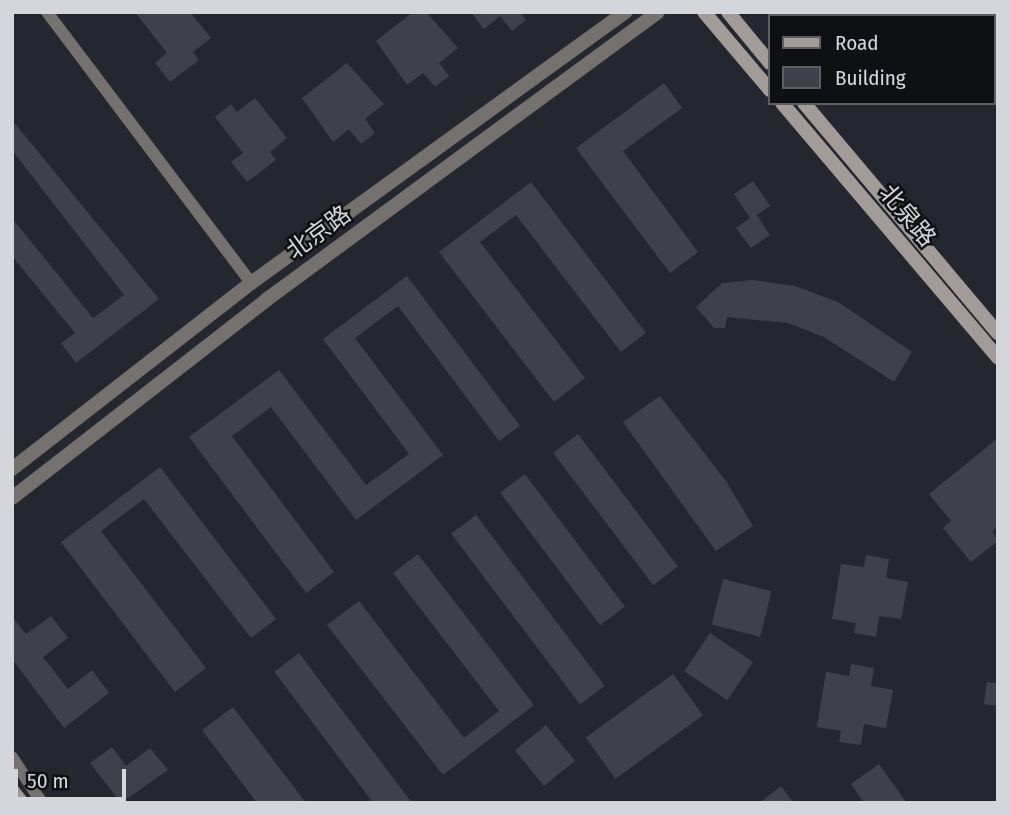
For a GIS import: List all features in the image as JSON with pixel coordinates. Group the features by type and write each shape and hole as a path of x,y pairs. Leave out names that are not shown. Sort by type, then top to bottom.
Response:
{"main road":[{"path":"704,12 768,88"},
{"path":"728,12 768,61"},
{"name":"北泉路","path":"784,105 996,354"},
{"name":"北泉路","path":"806,105 998,334"},
{"path":"12,790 22,803"}],"street":[{"path":"47,12 251,282"},
{"name":"北京路","path":"12,469 251,282 626,12"},
{"name":"北京路","path":"12,498 266,300 658,12"},
{"path":"12,757 42,803"}],"building":[{"path":"135,12 190,12 211,38 193,52 199,60 170,82 155,63 167,53"},
{"path":"413,12 426,12 458,48 439,63 449,76 435,87 423,73 407,85 376,41"},
{"path":"471,12 520,12 526,20 512,31 500,16 484,29"},
{"path":"347,63 384,104 365,119 375,133 361,144 349,129 333,142 302,98"},
{"path":"664,83 682,108 623,151 698,252 670,273 576,148"},
{"path":"255,98 287,138 270,152 276,160 247,182 231,162 243,153 215,117 231,104 237,112"},
{"path":"12,120 159,299 76,363 61,343 75,333 12,256 12,218 93,318 124,295 12,150"},
{"path":"753,181 770,206 757,215 770,235 751,248 736,228 750,218 734,194"},
{"path":"531,182 646,333 621,352 516,215 480,242 585,378 554,402 439,252"},
{"path":"407,276 520,426 499,441 398,306 355,338 443,455 356,520 271,407 232,436 334,572 306,593 189,437 279,370 366,485 409,454 323,339"},
{"path":"752,280 795,286 838,302 912,352 894,382 824,337 788,323 727,317 725,328 714,328 696,307 722,283"},
{"path":"660,396 726,481 753,526 716,551 623,422"},
{"path":"578,434 678,567 653,585 553,453"},
{"path":"998,438 998,527 992,531 998,541 971,562 943,528 951,521 929,494"},
{"path":"160,467 276,619 251,638 144,499 101,531 206,668 175,692 61,542"},
{"path":"525,474 625,607 600,625 500,493"},
{"path":"476,515 605,686 580,705 451,534"},
{"path":"418,554 534,705 443,775 327,625 359,601 464,738 499,711 393,573"},
{"path":"866,555 889,559 886,578 908,582 901,619 879,616 876,637 854,633 856,623 832,619 841,564 864,567"},
{"path":"723,579 772,591 760,637 712,625"},
{"path":"12,616 26,634 51,616 68,638 43,657 68,689 92,670 109,693 64,728 12,659"},
{"path":"710,633 753,662 727,700 684,671"},
{"path":"299,653 412,803 373,803 274,672"},
{"path":"851,664 874,668 871,686 893,690 886,728 864,724 861,745 839,742 841,731 817,727 826,672 849,676"},
{"path":"673,674 703,715 616,779 586,737"},
{"path":"987,682 998,683 998,706 984,704"},
{"path":"233,707 306,803 257,803 202,730"},
{"path":"546,725 575,761 544,786 515,750"},
{"path":"112,747 126,766 150,748 168,770 121,803 90,763"},
{"path":"879,764 907,803 864,803 851,784"},
{"path":"781,786 794,803 759,803"}]}
